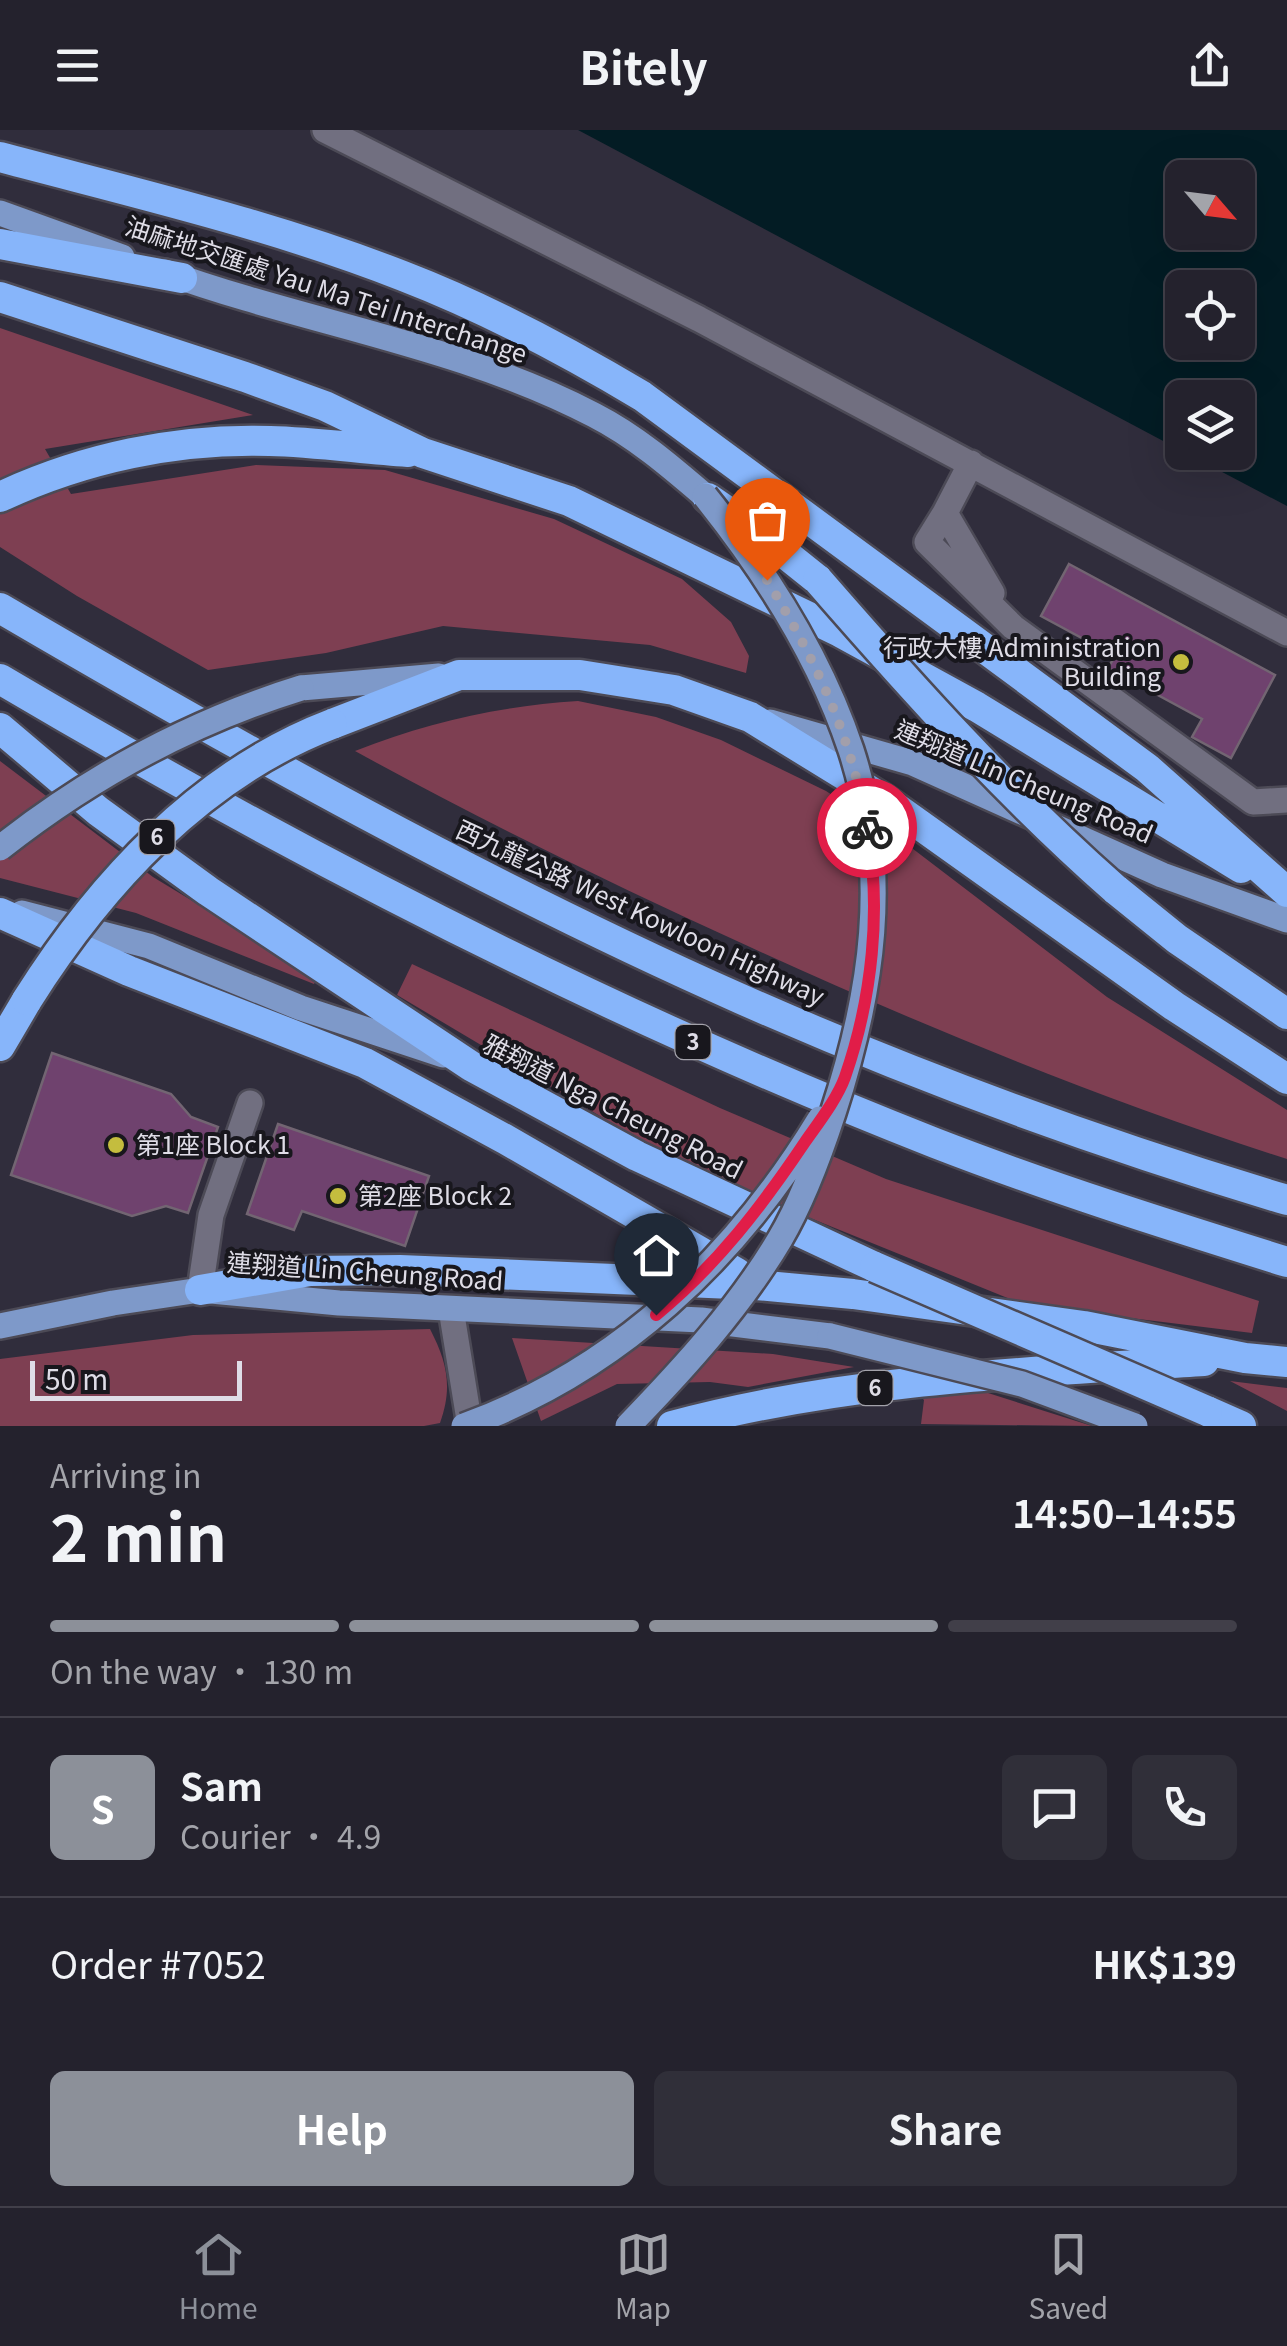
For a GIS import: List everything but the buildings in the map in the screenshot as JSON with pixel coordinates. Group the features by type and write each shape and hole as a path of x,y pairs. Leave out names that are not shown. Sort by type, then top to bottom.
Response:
{"highway":[{"path":"0,156 289,236 404,276 574,355 642,396 1147,768 1287,893"},
{"path":"0,244 182,278"},
{"path":"0,297 277,388 325,406 423,453 569,501 840,632 977,707 1186,837 1287,893"},
{"path":"0,497 70,467 214,442 272,440 423,453"},
{"path":"706,496 818,580 963,744 1070,850 1177,939 1287,1014"},
{"name":"西九龍公路 West Kowloon Highway","path":"0,608 159,701 505,887 742,999 958,1089 1126,1151 1287,1200"},
{"name":"連翔道 Lin Cheung Road","path":"459,675 580,675 674,690 750,717"},
{"name":"6","path":"0,1046 84,918 160,834 190,808 282,748 332,724 459,675"},
{"name":"3","path":"0,679 364,884 720,1055 938,1144 1114,1207 1287,1262"},
{"path":"750,717 885,800 1174,1006 1287,1079"},
{"path":"0,728 98,811 145,845 471,1066"},
{"path":"0,910 130,971 364,1063 505,1139 756,1285"},
{"name":"雅翔道 Nga Cheung Road","path":"471,1066 636,1156 875,1267 1239,1425"},
{"path":"200,1290 310,1271 400,1270 756,1285 853,1294 1084,1326 1245,1358 1287,1362"},
{"name":"6","path":"672,1426 720,1413 902,1384 1245,1358"}],"main road":[{"name":"油麻地交匯處 Yau Ma Tei Interchange","path":"0,212 182,278 460,360 595,415 642,443 706,496 752,554 800,635 851,750 871,847 874,913 860,1026 805,1189 781,1237 714,1331 628,1426"},
{"name":"連翔道 Lin Cheung Road","path":"0,848 83,789 204,724 301,688 459,675"},
{"name":"連翔道 Lin Cheung Road","path":"750,717 913,763 1162,875 1287,920"},
{"name":"雅翔道 Nga Cheung Road","path":"0,910 149,946 301,1008 471,1066"},
{"path":"467,1426 508,1410 575,1374 630,1337 682,1294 765,1202 844,1081"},
{"name":"連翔道 Lin Cheung Road","path":"0,1326 200,1290 310,1302 701,1320 830,1336 1022,1384 1135,1426"}],"lane":[{"path":"326,130 699,319 1287,634"},
{"path":"971,463 944,512 1012,627 1253,802 1287,800"},
{"path":"200,1290 211,1215 250,1103"},
{"path":"452,1310 467,1426"}],"shaded area":[{"path":"0,328 253,415 45,449 71,494 256,465 385,470 554,519 682,579 731,622 749,656 746,673 650,645 443,626 326,653 208,670 0,547"},
{"path":"578,701 656,717 721,740 826,791 900,839 1107,997 1287,1110 1287,1159 1082,1087 816,977 551,853 355,751 465,717"},
{"path":"0,761 153,877 318,977 314,984 136,913 0,878"},
{"path":"412,964 720,1108 886,1179 1259,1301 1252,1333 1025,1305 689,1169 397,995"},
{"path":"430,1329 446,1375 440,1423 0,1426 0,1359 193,1335"},
{"path":"512,1338 773,1354 854,1367 748,1387 710,1382 617,1384 541,1421"},
{"path":"925,1373 1092,1426 921,1424 924,1400 916,1393"},
{"path":"1230,1381 1287,1388 1287,1411"}],"water":[{"path":"578,130 1287,130 1287,506 1218,470 1255,470 1255,380 1165,380 1165,442"}],"way so far":[{"path":"767,580 800,635 851,750 867,828"}],"place":[{"name":"行政大樓 Administration Building","path":"1181,662"},
{"name":"第1座 Block 1","path":"116,1145"},
{"name":"第2座 Block 2","path":"338,1196"}],"route":[{"path":"656,1315 727,1248 765,1202 844,1081 860,1026 870,969 874,913 867,828"}]}
